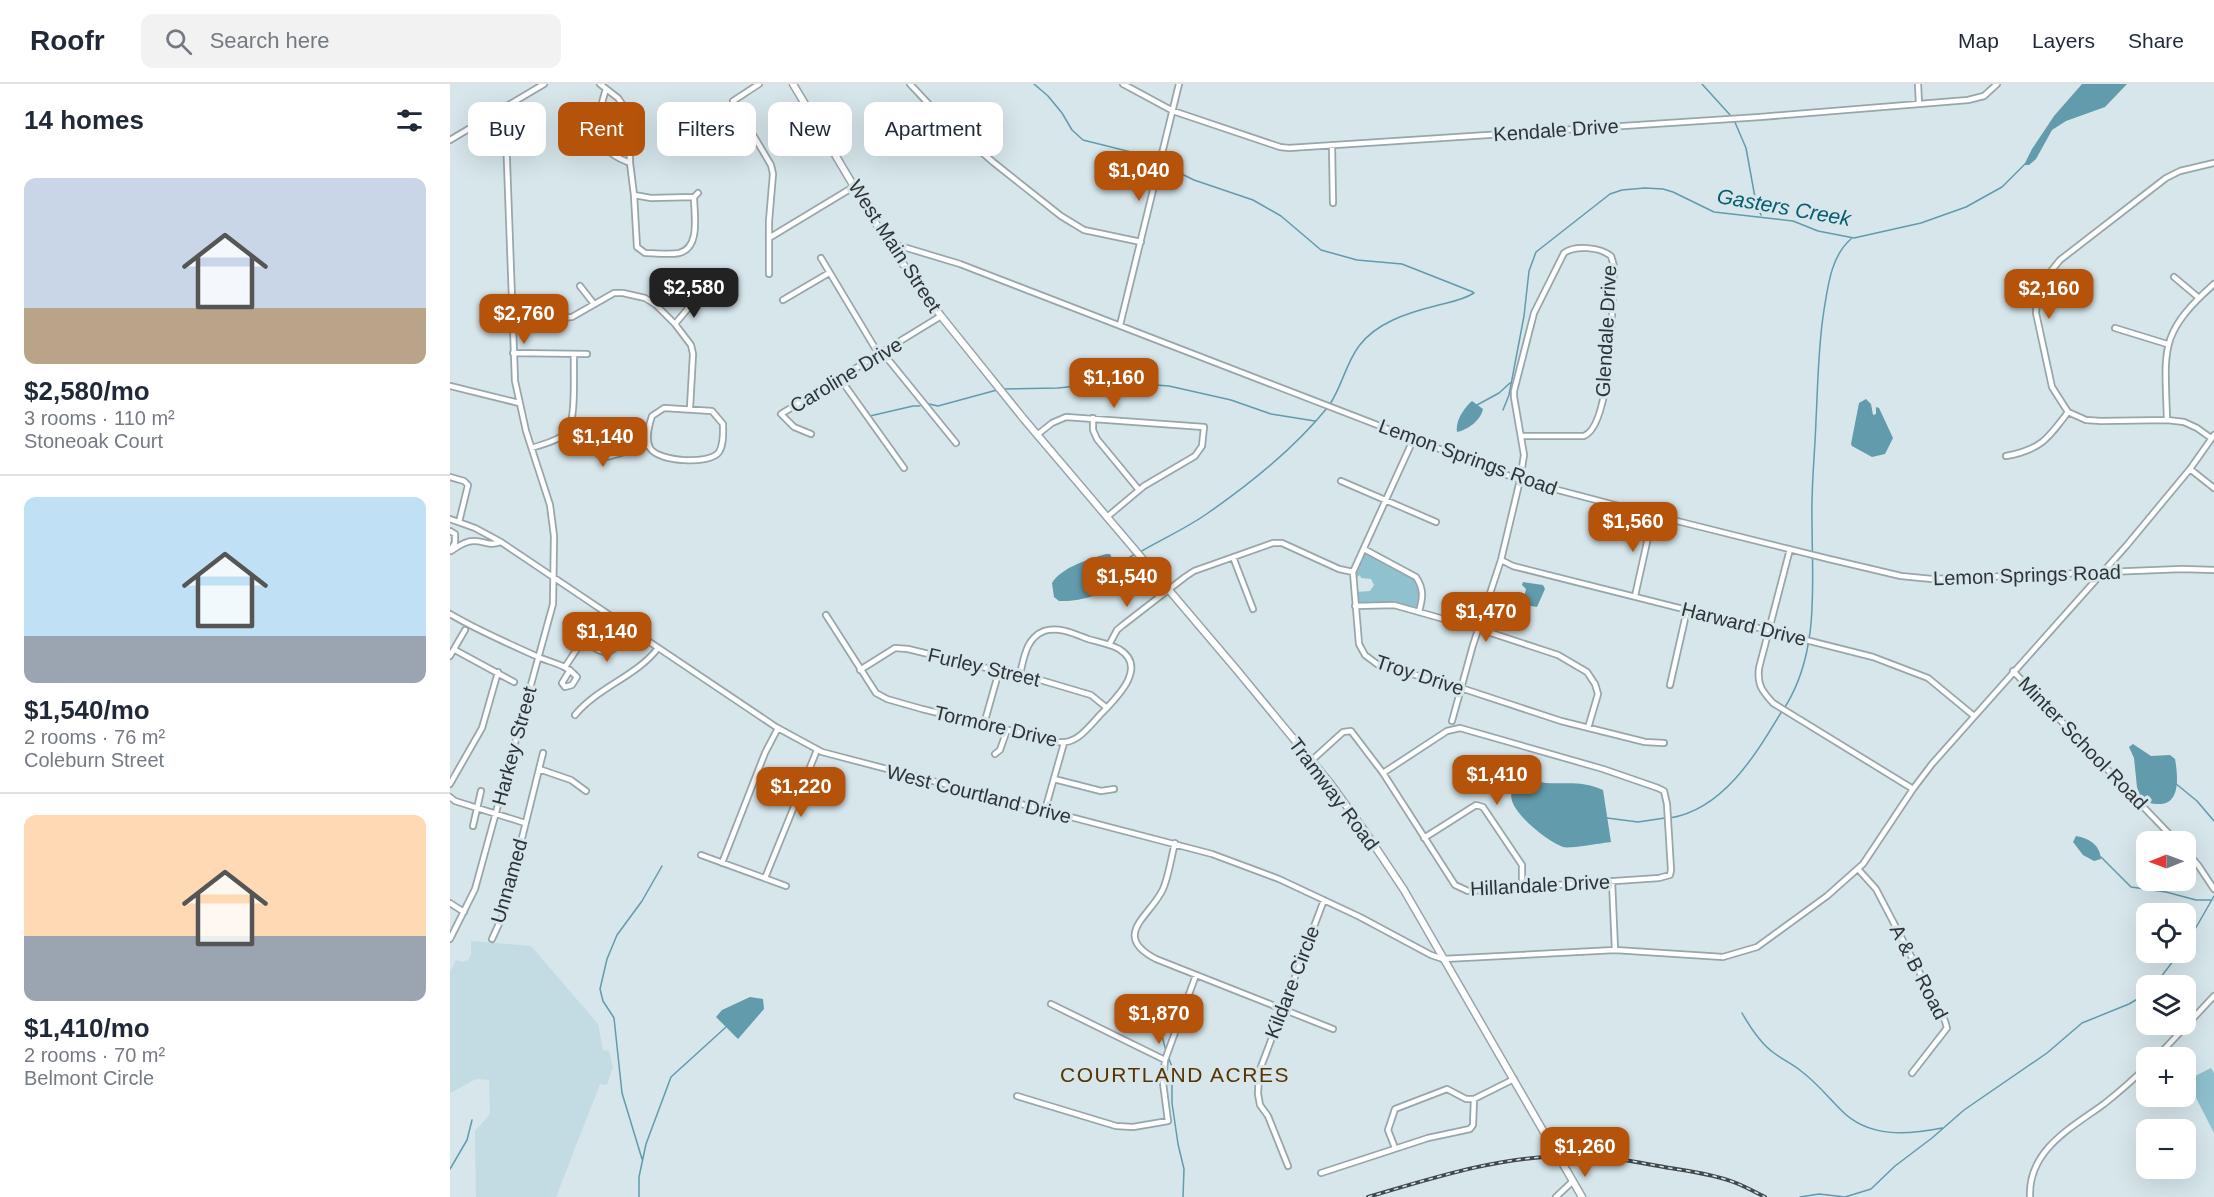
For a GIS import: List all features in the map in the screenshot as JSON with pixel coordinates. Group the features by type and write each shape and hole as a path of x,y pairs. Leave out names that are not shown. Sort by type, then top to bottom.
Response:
{"main road":[{"name":"West Main Street","path":"793,84 887,242 941,316 1032,428"},
{"name":"Tramway Road","path":"1032,428 1311,761 1372,843 1404,890 1582,1197"}],"street":[{"path":"515,102 544,84"},
{"path":"600,84 618,98 625,108 629,121 637,247 645,253 679,253 689,249 694,240 694,197"},
{"path":"759,84 733,101 771,165 773,189 769,274"},
{"path":"910,84 940,116 1060,216 1084,230 1141,242"},
{"name":"Kendale Drive","path":"1122,84 1173,111 1280,147 1919,104 1979,98 1990,92 1997,84"},
{"path":"1120,325 1179,84"},
{"path":"1918,84 1919,104"},
{"path":"606,89 601,106 601,136 610,152 630,163"},
{"path":"450,140 468,130"},
{"path":"1332,145 1333,203"},
{"name":"Harkey Street","path":"450,939 475,889 552,610 554,536 551,514 519,403 513,353 507,156"},
{"path":"1443,959 1615,950 1700,957 1740,954 1769,940 1858,869 1912,789 2013,671 2103,572 2190,469 2212,437 2184,422 2167,420 2101,422 2086,420 2068,411 2052,387 2036,313 2043,281 2060,260 2166,178 2180,171 2214,163"},
{"path":"769,238 855,186"},
{"path":"634,195 651,198 694,197 698,193"},
{"name":"Lemon Springs Road","path":"887,242 960,264 1520,480 1790,549 1901,576 1932,579 2182,569 2214,570"},
{"name":"Glendale Drive","path":"1452,721 1501,560 1520,480 1524,455 1521,436 1514,391 1534,313 1564,253 1574,249 1604,251 1611,256 1614,266 1605,396 1597,423 1591,432 1584,436 1521,436"},
{"path":"821,258 875,348 956,443"},
{"path":"783,300 829,273"},
{"path":"2174,277 2199,298"},
{"path":"2167,420 2165,359 2167,344 2184,313 2214,284"},
{"path":"580,286 594,304"},
{"path":"512,322 572,317 614,293 639,295 651,301 689,340 693,350 690,408"},
{"path":"675,324 696,299"},
{"name":"Caroline Drive","path":"812,434 794,427 782,414 841,380 941,316"},
{"path":"2115,328 2167,344"},
{"path":"513,353 587,354"},
{"path":"532,448 558,439 568,431 572,416 574,354"},
{"path":"841,380 903,468"},
{"path":"450,386 519,403"},
{"path":"664,408 712,411 723,424 720,450 715,456 702,460 663,458 654,453 649,445 652,416 664,408"},
{"path":"2006,456 2028,452 2038,445 2051,435 2068,411"},
{"path":"1037,435 1061,418 1093,418 1204,427 1202,446 1195,456 1139,490 1107,517"},
{"path":"1093,418 1097,439 1139,490"},
{"path":"568,431 600,455 607,457 649,445"},
{"name":"Troy Drive","path":"1414,438 1353,572 1359,644 1370,660 1588,728 1645,742 1664,743"},
{"path":"2190,469 2214,488"},
{"path":"450,477 464,480 468,485 459,522"},
{"path":"1341,481 1436,522"},
{"path":"1635,596 1653,515"},
{"name":"West Courtland Drive","path":"450,519 501,542 778,728 817,750 1175,843 1237,862 1324,900 1443,959"},
{"path":"450,531 454,534 455,543 450,551"},
{"path":"450,551 469,541 493,545 501,542"},
{"path":"1109,645 1117,630 1194,571 1273,543 1282,543 1339,569 1353,572"},
{"path":"1364,549 1416,577 1420,582 1423,596 1419,611"},
{"path":"1790,549 1759,668 1758,680 1762,691 1773,703 1912,789"},
{"path":"1233,557 1252,609"},
{"name":"Harward Drive","path":"1501,560 1513,566 1901,666 1928,678 1974,716"},
{"path":"1355,606 1386,604 1419,611 1558,655 1587,672 1595,684 1598,694 1588,728"},
{"path":"1670,685 1687,609"},
{"path":"450,614 570,670"},
{"name":"Tormore Drive","path":"826,615 876,693 887,699 1064,743 1075,740 1122,692 1131,671 1129,658 1119,649 1059,630 1043,632 1031,640 1020,674"},
{"path":"565,667 581,643 587,642 601,652 611,651 616,648 628,628"},
{"path":"450,656 465,630"},
{"path":"575,715 593,697 643,663 658,648"},
{"name":"Furley Street","path":"860,670 895,648 929,653 1020,674 1091,695 1107,708"},
{"path":"455,650 514,682"},
{"path":"984,724 999,671"},
{"name":"Minter School Road","path":"2013,671 2166,831"},
{"path":"450,784 482,728 498,672"},
{"path":"722,863 768,746 778,728"},
{"name":"Hillandale Drive","path":"1311,761 1343,732 1351,731 1383,773 1455,885 1460,889 1468,891 1522,888 1659,878 1670,875 1667,804 1664,791 1603,769 1460,728 1447,731 1383,773"},
{"path":"995,754 1000,750 1006,730"},
{"path":"1045,810 1064,743"},
{"path":"765,878 817,750"},
{"name":"Unnamed","path":"492,939 503,915 543,753"},
{"path":"539,769 571,780 586,791"},
{"path":"1054,779 1101,791 1113,789"},
{"path":"473,826 481,791"},
{"name":"Unnamed","path":"450,797 455,801 525,823"},
{"path":"1424,838 1476,805 1483,807 1522,865 1522,888"},
{"path":"1175,843 1163,888 1136,925 1134,935 1138,947 1146,954 1196,975 1334,1029"},
{"path":"701,855 786,886"},
{"path":"2196,863 2214,889"},
{"name":"A & B Road","path":"1858,869 1876,889 1891,915 1947,1028 1912,1073"},
{"path":"1612,881 1615,950"},
{"name":"Kildare Circle","path":"1288,1166 1268,1116 1260,1105 1258,1094 1262,1060 1324,900"},
{"path":"450,903 464,912"},
{"path":"1017,1096 1116,1126 1133,1127 1168,1121 1163,1083 1166,1060 1196,975"},
{"path":"2166,1047 2214,996"},
{"path":"1051,1004 1166,1060"},
{"path":"2030,1197 2032,1175 2045,1150 2136,1076"},
{"path":"1395,1148 1388,1130 1395,1109 1447,1089 1466,1099 1474,1099 1514,1080"},
{"path":"1321,1173 1428,1138 1470,1129 1473,1125 1474,1099"},
{"path":"1556,1197 1573,1181"}],"shaded area":[{"path":"2082,84 2127,84 2105,107 2066,121 2052,130 2036,159 2029,165 2024,165 2054,116"},
{"path":"1866,399 1871,404 1873,415 1876,414 1876,407 1879,408 1893,438 1885,454 1872,457 1851,444 1859,403"},
{"path":"1472,401 1483,409 1482,413 1473,424 1457,432 1457,424 1461,415"},
{"path":"1365,552 1414,579 1420,593 1417,609 1386,602 1357,604 1356,592 1370,591 1374,585 1371,579 1361,578 1360,575 1356,578"},
{"path":"1110,554 1123,580 1117,585 1084,598 1059,601 1054,597 1052,583 1062,572 1076,564"},
{"path":"1523,582 1543,585 1545,589 1537,607 1525,605 1523,601 1526,589 1522,585"},
{"path":"2133,744 2151,756 2170,755 2175,759 2176,789 2174,795 2165,803 2154,804 2140,796 2134,758 2129,747"},
{"path":"1534,781 1585,784 1603,790 1611,842 1563,847 1542,834 1519,813 1513,802 1512,793 1518,785"},
{"path":"2076,836 2093,843 2101,859 2094,861 2083,855 2073,842"},
{"path":"471,941 531,946 598,1024 603,1050 609,1051 613,1067 607,1085 600,1084 556,1197 476,1197 475,1131 490,1114 489,1080 476,1079 450,1093 450,972 456,960 462,962 468,960 471,954"},
{"path":"750,997 763,999 764,1009 738,1039 716,1017 722,1010"},
{"path":"2211,1068 2214,1073 2214,1133 2196,1098 2196,1076"}],"waterway":[{"path":"1034,84 1048,96 1072,130 1083,140 1131,152 1194,180 1253,200 1281,216 1321,250 1357,260 1402,264 1473,292"},
{"path":"1702,84 1731,116"},
{"path":"1734,120 1746,148 1756,203 1761,215"},
{"name":"Gasters Creek","path":"1503,410 1509,395 1524,316 1529,271 1536,252 1610,194 1622,190 1663,189 1714,212 1793,221 1818,231 1854,238 1921,223 1966,207 2002,187 2025,164"},
{"path":"1785,707 1804,663 1812,616 1812,495 1822,324 1827,291 1835,263 1844,246 1851,239"},
{"name":"Gasters Creek","path":"1330,404 1359,346 1374,331 1403,316 1460,300 1474,293"},
{"path":"1004,389 1058,388 1115,382 1169,386 1231,400 1271,414 1315,421"},
{"path":"1477,405 1499,393 1510,383"},
{"path":"929,404 938,406 997,390"},
{"path":"870,416 920,406"},
{"name":"Gasters Creek","path":"1140,552 1183,529 1240,490 1301,437 1327,408"},
{"name":"Gasters Creek","path":"1116,566 1135,554"},
{"path":"1670,818 1689,813 1707,804 1722,792 1761,745 1782,711"},
{"path":"2175,783 2197,801 2214,821"},
{"path":"1607,818 1638,822 1665,818"},
{"path":"2101,857 2131,887 2166,892 2196,900 2212,900"},
{"path":"642,1159 622,1093 614,1018 603,1001 600,989 607,959 617,935 642,901 662,866"},
{"path":"2196,928 2214,896"},
{"path":"2162,975 2172,963"},
{"path":"1800,1197 1819,1194 1845,1197 1871,1189 1895,1166 1964,1110 2047,1053 2082,1023 2136,1000"},
{"path":"1742,1013 1765,1045 1806,1075 1841,1110 1863,1126 1902,1133 1942,1128"},
{"path":"1157,1017 1166,1051"},
{"path":"639,1197 639,1177 646,1144 671,1077 726,1027"},
{"path":"1168,1056 1172,1067 1172,1103 1184,1169 1183,1197"},
{"path":"450,1169 467,1140 472,1120"}],"railway":[{"path":"1368,1197 1492,1164 1543,1157 1581,1156 1605,1157 1710,1175 1736,1183 1765,1197"}],"district":[{"name":"COURTLAND ACRES","path":"1175,1074"}]}
